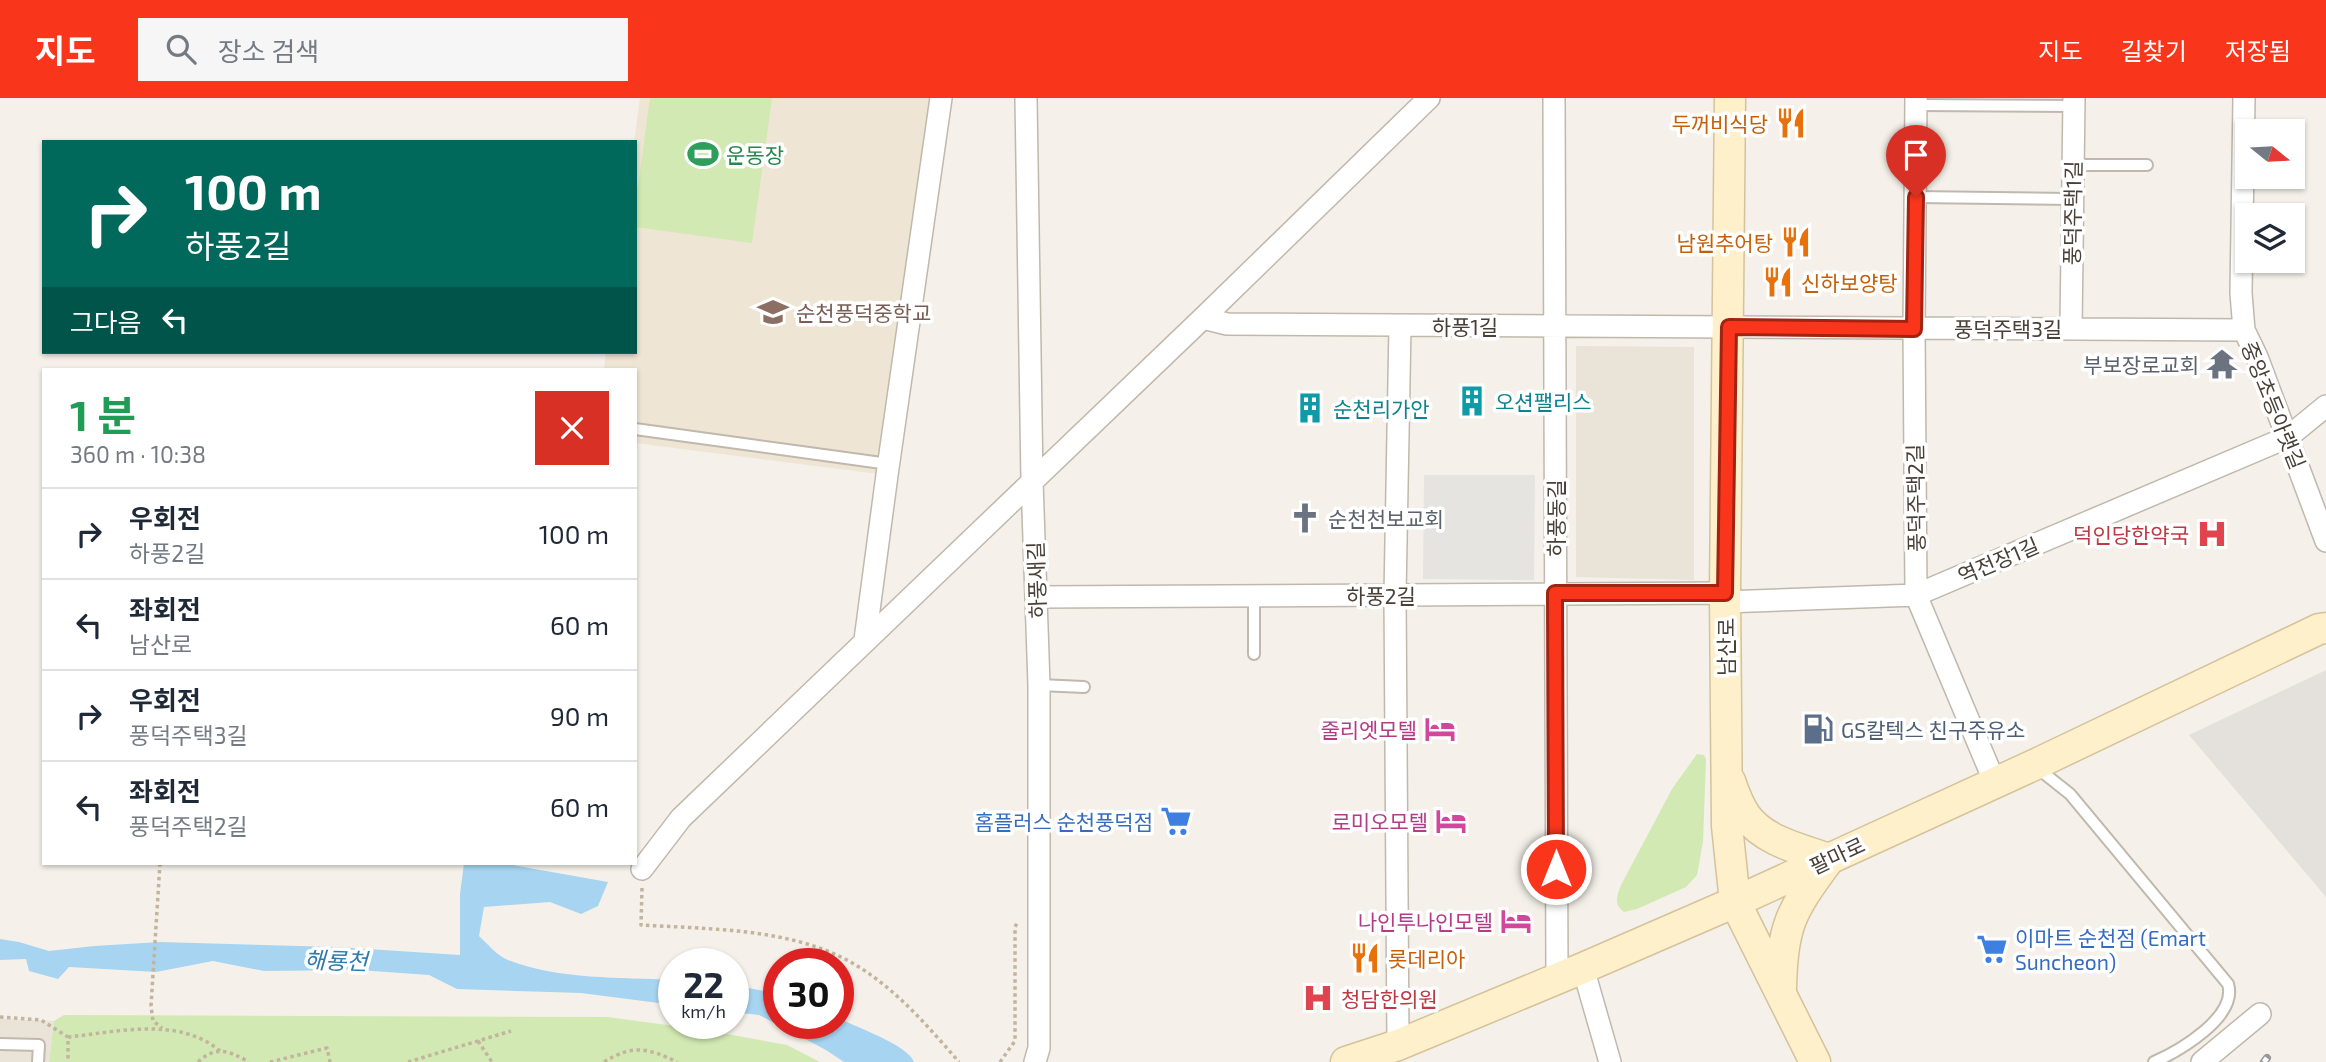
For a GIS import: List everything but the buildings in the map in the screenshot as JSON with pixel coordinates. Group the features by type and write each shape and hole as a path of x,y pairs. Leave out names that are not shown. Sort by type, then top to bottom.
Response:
{"street":[{"path":"865,640 942,98"},
{"name":"하풍새길","path":"1026,98 1032,481 1039,685 1041,1057"},
{"path":"642,869 681,818 1429,98"},
{"name":"하풍동길","path":"1554,98 1555,593 1570,974 1610,1062"},
{"name":"남산로","path":"1730,98 1725,771 1727,826 1735,902"},
{"name":"중앙초등아랫길","path":"2244,98 2241,293 2244,330 2257,357 2326,541"},
{"name":"풍덕주택2길","path":"1916,102 1916,595 1995,783"},
{"name":"풍덕주택1길","path":"2071,328 2074,102"},
{"name":"하풍1길","path":"1203,318 1227,324 1729,327"},
{"path":"1398,1045 1395,595 1400,326"},
{"name":"풍덕주택3길","path":"1729,327 2244,330"},
{"name":"역전장1길","path":"1725,598 1916,595 2288,437 2326,405"},
{"name":"하풍2길","path":"1037,597 1555,593 1725,598"},
{"name":"팔마로","path":"1346,1062 1398,1045 1735,902 2034,765 2324,626"},
{"path":"1725,771 1748,818 1762,832 1829,859 1800,898 1790,918 1782,954 1781,993"},
{"path":"1735,902 1815,1062"},
{"path":"2202,1062 2260,1014"}],"lane":[{"path":"1916,102 2074,102"},
{"path":"2073,165 2147,165"},
{"path":"1916,197 2072,199"},
{"path":"637,429 888,464"},
{"path":"1254,595 1254,654"},
{"path":"1039,685 1084,687"},
{"path":"2034,765 2070,794 2225,979 2230,990 2219,1014 2209,1026 2182,1048 2154,1062"},
{"path":"2209,1026 2221,1046"},
{"path":"0,1044 39,1045 38,1062"}],"path":[{"path":"160,865 150,1006 153,1021 162,1028"},
{"path":"642,869 641,925 741,931 808,944 845,959 882,983 910,1008 959,1062"},
{"path":"68,1037 162,1028 206,1039 220,1051 249,1062"},
{"path":"408,1062 511,1031"},
{"path":"478,1041 492,1062"},
{"path":"270,1062 327,1048 330,1062"},
{"path":"604,1062 637,1049 650,1051 677,1062"},
{"path":"198,1062 208,1052 220,1051"}],"shaded area":[{"name":"순천풍덕중학교","path":"640,98 941,98 887,475 637,443 637,368 604,368 606,354 637,354 637,140 634,140"},
{"path":"1576,346 1694,347 1694,580 1576,577"},
{"path":"1424,475 1535,475 1534,580 1423,579"},
{"path":"2326,670 2326,897 2189,735"},
{"path":"0,1019 54,1021 49,1062 0,1062"}],"green space":[{"name":"운동장","path":"650,98 772,98 752,243 637,227 637,194"},
{"path":"1697,754 1704,755 1706,759 1703,842 1697,875 1686,887 1624,912 1617,903 1621,885 1672,789"},
{"path":"64,1015 607,1017 658,1024 658,1039 749,1038 787,1045 820,1062 49,1062 54,1021"}],"water":[{"name":"해룡천","path":"464,865 512,865 608,882 598,906 581,914 550,902 484,907 479,936 504,958 548,971 658,979 658,1003 581,993 457,989 429,975 358,970 264,971 213,961 156,972 69,967 58,979 29,971 26,959 0,960 0,939 49,951 160,942 337,947 460,955 460,894"},
{"path":"749,988 763,991 763,1017 749,1014"},
{"path":"854,1025 902,1049 914,1062 844,1062 805,1039 854,1039"}],"railway":[{"path":"2264,1062 2267,1058"}],"place":[{"name":"두꺼비식당","path":"1791,123"},
{"name":"운동장","path":"703,154"},
{"name":"남원추어탕","path":"1796,242"},
{"name":"신하보양탕","path":"1778,282"},
{"name":"순천풍덕중학교","path":"773,312"},
{"name":"부보장로교회","path":"2222,364"},
{"name":"오션팰리스","path":"1472,401"},
{"name":"순천리가안","path":"1310,408"},
{"name":"순천천보교회","path":"1305,518"},
{"name":"덕인당한약국","path":"2212,534"},
{"name":"줄리엣모텔","path":"1440,729"},
{"name":"GS칼텍스 친구주유소","path":"1818,729"},
{"name":"홈플러스 순천풍덕점","path":"1176,821"},
{"name":"로미오모텔","path":"1451,821"},
{"name":"나인투나인모텔","path":"1516,921"},
{"name":"이마트 순천점 (Emart Suncheon)","path":"1992,949"},
{"name":"롯데리아","path":"1365,958"},
{"name":"청담한의원","path":"1318,998"}],"route":[{"path":"1556,869 1555,593 1725,593 1729,327 1914,329 1916,197"}]}
